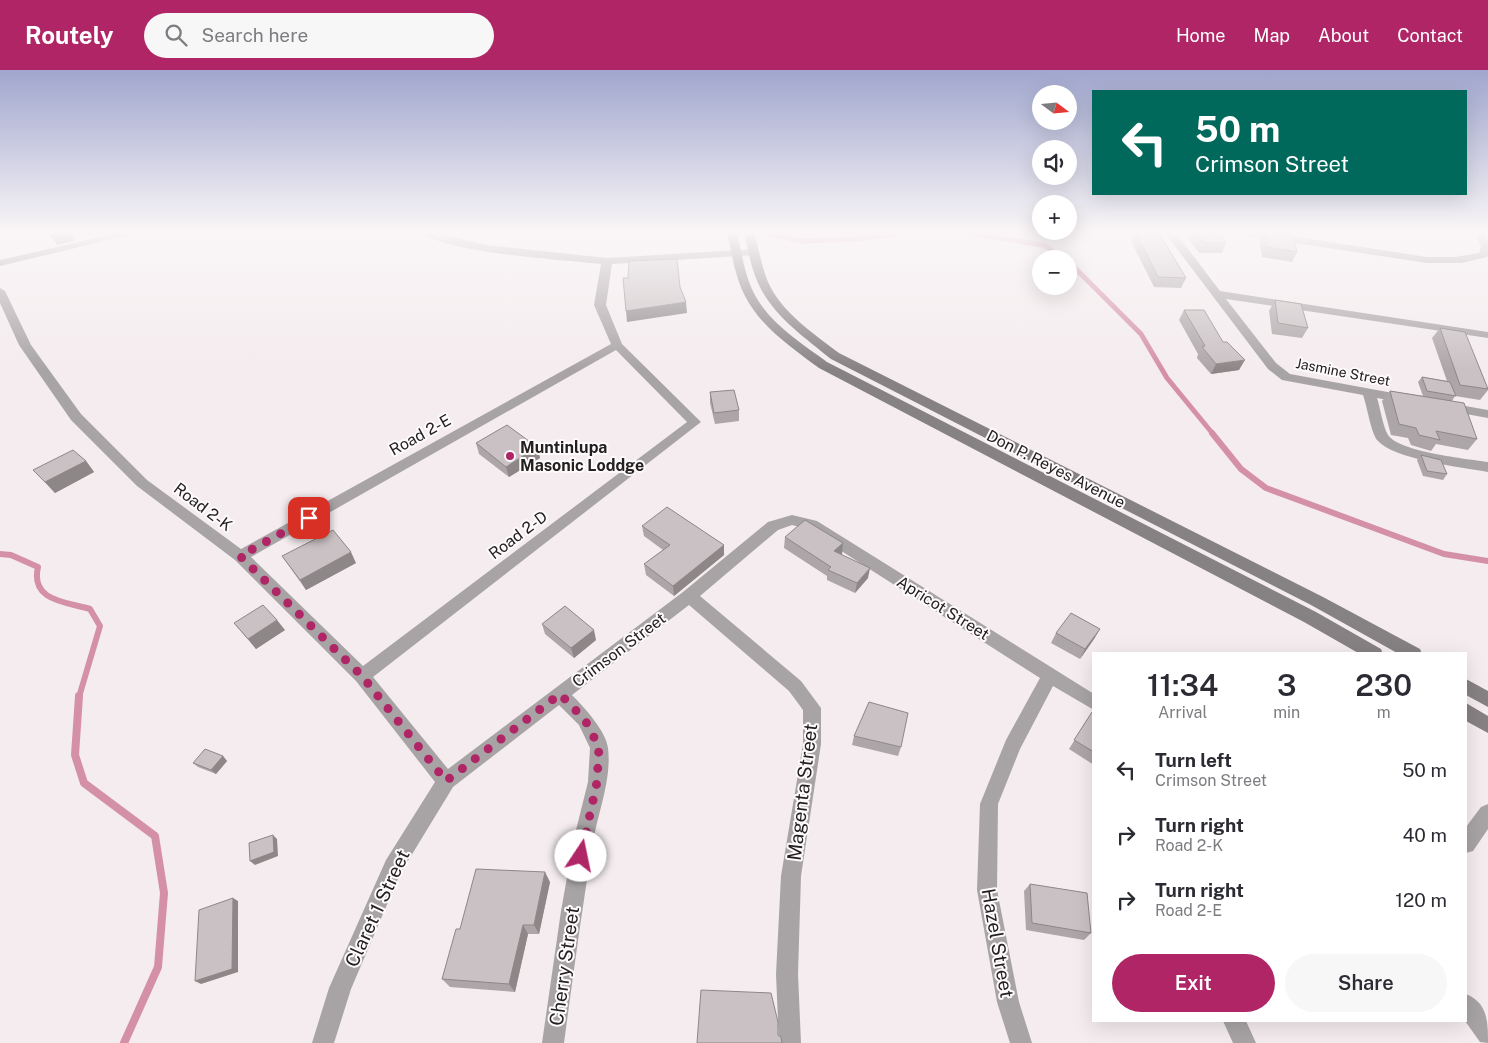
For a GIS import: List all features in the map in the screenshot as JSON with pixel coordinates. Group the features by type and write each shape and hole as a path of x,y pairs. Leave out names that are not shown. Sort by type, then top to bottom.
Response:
{"street":[{"path":"604,278 600,305 617,345"},
{"name":"Don P. Reyes Avenue","path":"745,278 751,298 791,342 823,365 1301,613 1370,652"},
{"name":"Don P. Reyes Avenue","path":"762,278 770,295 807,334 835,356 1317,601 1410,652"},
{"name":"Jasmine Street","path":"1204,278 1272,366 1286,376 1414,401"},
{"name":"Road 2-K","path":"0,291 25,345 76,417 142,483 240,556 362,676 446,781"},
{"path":"1216,294 1488,335"},
{"name":"Road 2-D","path":"362,676 695,422 617,345"},
{"name":"Road 2-E","path":"240,556 617,345"},
{"path":"1369,392 1382,437 1386,442 1398,448 1421,454 1488,467"},
{"path":"1433,404 1488,414"},
{"name":"Crimson Street","path":"446,781 689,596 773,526 790,520"},
{"name":"Apricot Street","path":"790,520 801,520 812,525 1092,702"},
{"name":"Magenta Street","path":"689,596 795,686 812,708 812,744 791,876 786,974 790,1043"},
{"name":"Hazel Street","path":"1022,1043 1008,1002 987,890 989,804 1012,746 1050,675"},
{"path":"1467,687 1488,700"},
{"name":"Cherry Street","path":"553,1043 571,911 584,838 597,782 599,747 585,720 560,694"},
{"path":"1467,712 1488,725"},
{"name":"Claret 1 Street","path":"323,1043 340,988 393,867 446,781"},
{"path":"1467,843 1488,813"},
{"path":"1467,1006 1488,1034"},
{"path":"1234,1022 1245,1043"}],"building":[{"path":"623,278 679,278 680,287 686,302 626,311"},
{"path":"1275,300 1301,304 1308,328 1278,323"},
{"path":"1184,310 1204,310 1223,342 1227,342 1245,360 1216,364 1202,347 1205,346"},
{"path":"1440,328 1465,332 1488,389 1460,385"},
{"path":"1422,377 1450,382 1456,396 1427,391"},
{"path":"734,390 739,410 714,413 710,392"},
{"path":"1390,391 1464,403 1477,439 1436,431 1440,440 1419,435 1416,428 1399,424"},
{"path":"507,425 537,447 506,467 476,443"},
{"path":"73,450 86,461 45,482 33,470"},
{"path":"1421,455 1441,460 1447,474 1427,471"},
{"path":"667,507 724,545 673,586 644,564 670,545 642,526"},
{"path":"805,520 843,543 834,551 870,568 857,583 828,570 831,567 785,537"},
{"path":"333,530 351,552 300,580 282,556"},
{"path":"263,605 277,620 248,639 234,623"},
{"path":"565,606 594,630 571,648 542,624"},
{"path":"1071,613 1100,629 1085,649 1056,633"},
{"path":"869,702 908,713 901,747 854,736"},
{"path":"1092,712 1092,751 1074,740"},
{"path":"205,749 223,756 211,770 193,763"},
{"path":"273,835 274,852 250,861 249,843"},
{"path":"476,869 545,872 534,925 523,925 509,984 442,979 456,929 460,929"},
{"path":"1030,884 1087,893 1091,933 1032,923"},
{"path":"233,898 232,969 195,981 199,910"},
{"path":"701,990 771,993 778,1022 778,1035 781,1037 782,1043 697,1043"}],"waterway":[{"path":"1085,278 1141,334 1167,378 1213,434"},
{"path":"1212,433 1241,469 1266,488 1444,554 1488,561"},
{"path":"0,554 11,555 38,567 37,578 39,587 45,593 61,602 90,609 100,626 79,697"},
{"path":"79,696 75,755 84,783 155,836 164,893 158,967 124,1043"}],"place":[{"name":"Muntinlupa Masonic Loddge","path":"510,456"}],"route":[{"path":"309,518 240,556 362,676 446,781 560,694 585,720 599,747 597,782 581,856"}]}
